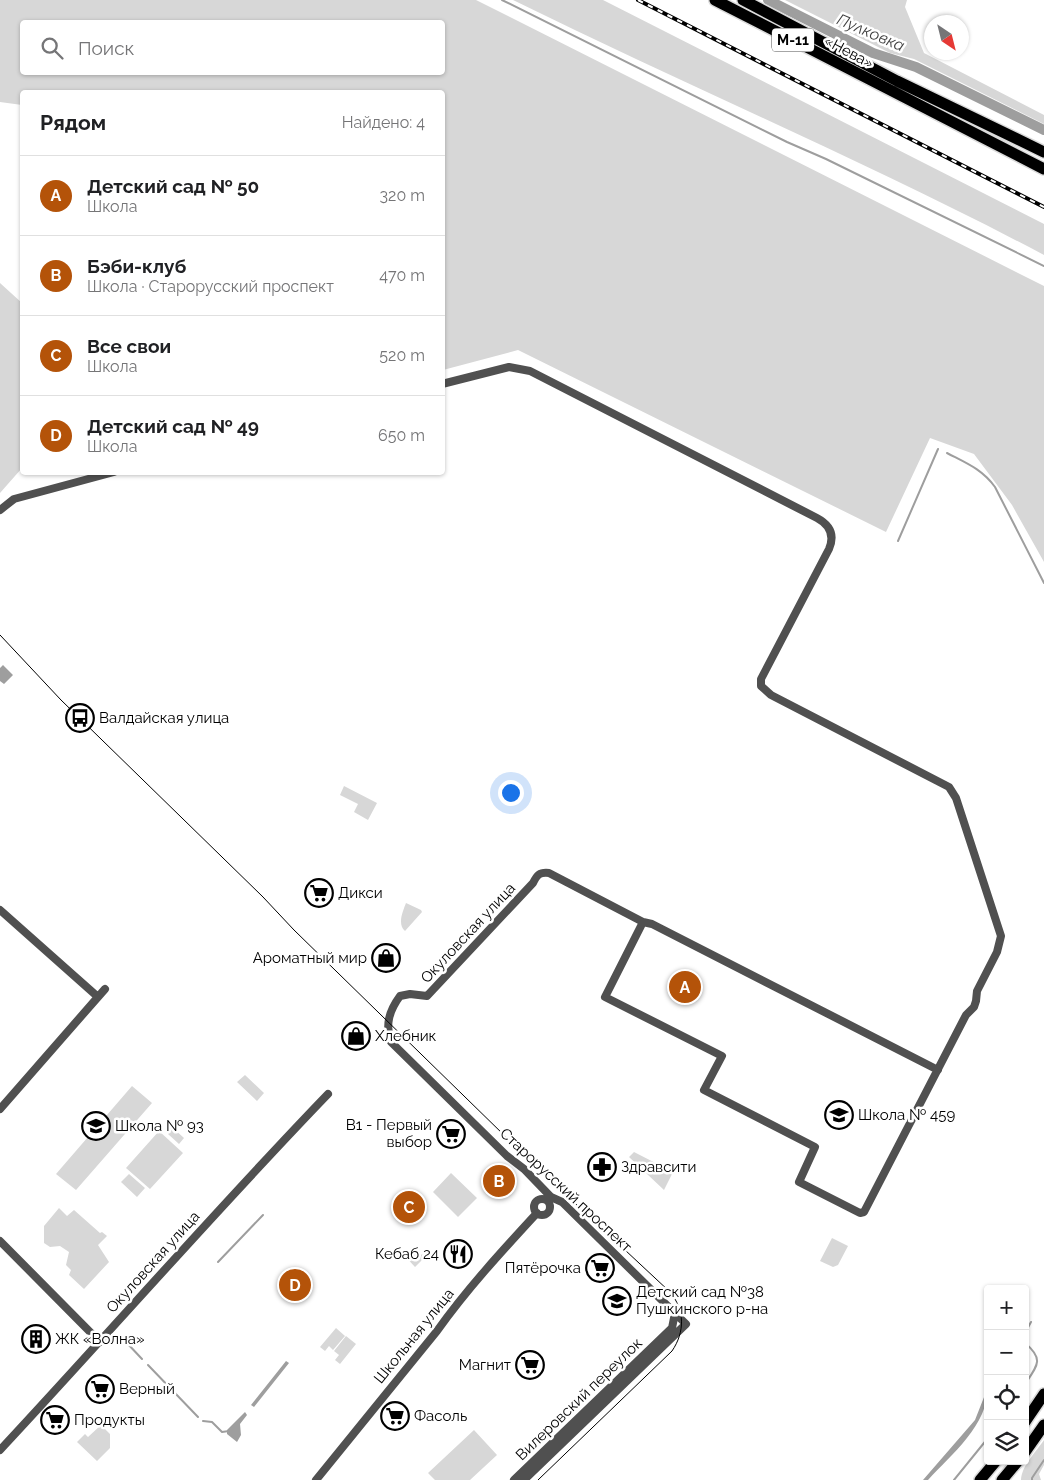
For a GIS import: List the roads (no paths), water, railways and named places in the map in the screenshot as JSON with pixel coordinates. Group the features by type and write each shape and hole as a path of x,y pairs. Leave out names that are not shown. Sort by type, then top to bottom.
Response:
{"highway":[{"name":"«Нева»","path":"715,0 1044,169"},
{"name":"«Нева»","path":"743,0 947,106 1044,152"},
{"name":"«Нева»","path":"855,58 900,76 1044,144"},
{"name":"«Нева»","path":"942,116 960,122 1044,162"},
{"path":"1026,1420 1044,1394"},
{"path":"1029,1446 1044,1425"},
{"path":"980,1480 993,1465"},
{"path":"1002,1480 1015,1465"}],"street":[{"path":"445,383 509,367 530,371 817,518 828,526 832,538 829,549 762,679 761,686 771,695 943,783 954,792 999,928 1001,940 978,991 974,1007 966,1015 938,1070 864,1212 860,1213 799,1182 815,1147 704,1090 722,1056 605,997 643,922 652,924 938,1070"},
{"path":"0,510 14,500 103,475"},
{"name":"Окуловская улица","path":"426,1078 391,1042 387,1027 398,998 404,994 426,996 533,883 539,873 549,873 643,922"},
{"path":"0,910 98,997"},
{"path":"0,1109 105,989"},
{"name":"Старорусский проспект","path":"426,1078 507,1156 524,1169 549,1199 562,1202 686,1324"},
{"name":"Окуловская улица","path":"0,1450 258,1166 328,1094"},
{"name":"Школьная улица","path":"316,1480 462,1298 537,1213 542,1215 548,1211 550,1206 549,1199"},
{"path":"0,1241 100,1342"},
{"name":"Вилеровский переулок","path":"514,1480 672,1328 675,1313"},
{"name":"Вилеровский переулок","path":"524,1480 686,1324"}],"waterway":[{"path":"502,0 787,142 826,159 1044,266"},
{"name":"Пулковка","path":"768,0 873,53 916,67 1044,130"},
{"path":"898,541 938,449"},
{"path":"947,453 979,471 995,487 1044,583"},
{"path":"218,1262 263,1215"},
{"path":"1027,1330 1031,1322"},
{"path":"126,1342 142,1359"},
{"path":"1029,1347 1037,1358 1036,1367 1029,1378"},
{"path":"148,1365 198,1417"},
{"path":"203,1421 212,1422 222,1432 229,1431"},
{"path":"954,1480 984,1443"},
{"path":"1032,1480 1044,1460"}],"tram line":[{"path":"0,635 61,700 263,897 294,930 549,1179 670,1292 675,1299 682,1321 679,1336 672,1351 538,1480"}],"railway":[{"path":"638,0 1044,207"}],"place":[{"name":"Валдайская улица","path":"80,718"},
{"name":"Дикси","path":"319,893"},
{"name":"Ароматный мир","path":"386,958"},
{"name":"Детский сад № 50","path":"685,987"},
{"name":"Хлебник","path":"356,1036"},
{"name":"Школа № 459","path":"839,1115"},
{"name":"Школа № 93","path":"96,1126"},
{"name":"В1 - Первый выбор","path":"451,1134"},
{"name":"Здравсити","path":"602,1167"},
{"name":"Бэби-клуб","path":"499,1181"},
{"name":"Все свои","path":"409,1207"},
{"name":"Кебаб 24","path":"458,1254"},
{"name":"Пятёрочка","path":"600,1268"},
{"name":"Детский сад № 49","path":"295,1285"},
{"name":"Детский сад №38 Пушкинского р-на","path":"617,1301"},
{"name":"ЖК «Волна»","path":"36,1339"},
{"name":"Магнит","path":"530,1365"},
{"name":"Верный","path":"100,1389"},
{"name":"Фасоль","path":"395,1416"},
{"name":"Продукты","path":"55,1420"}]}
